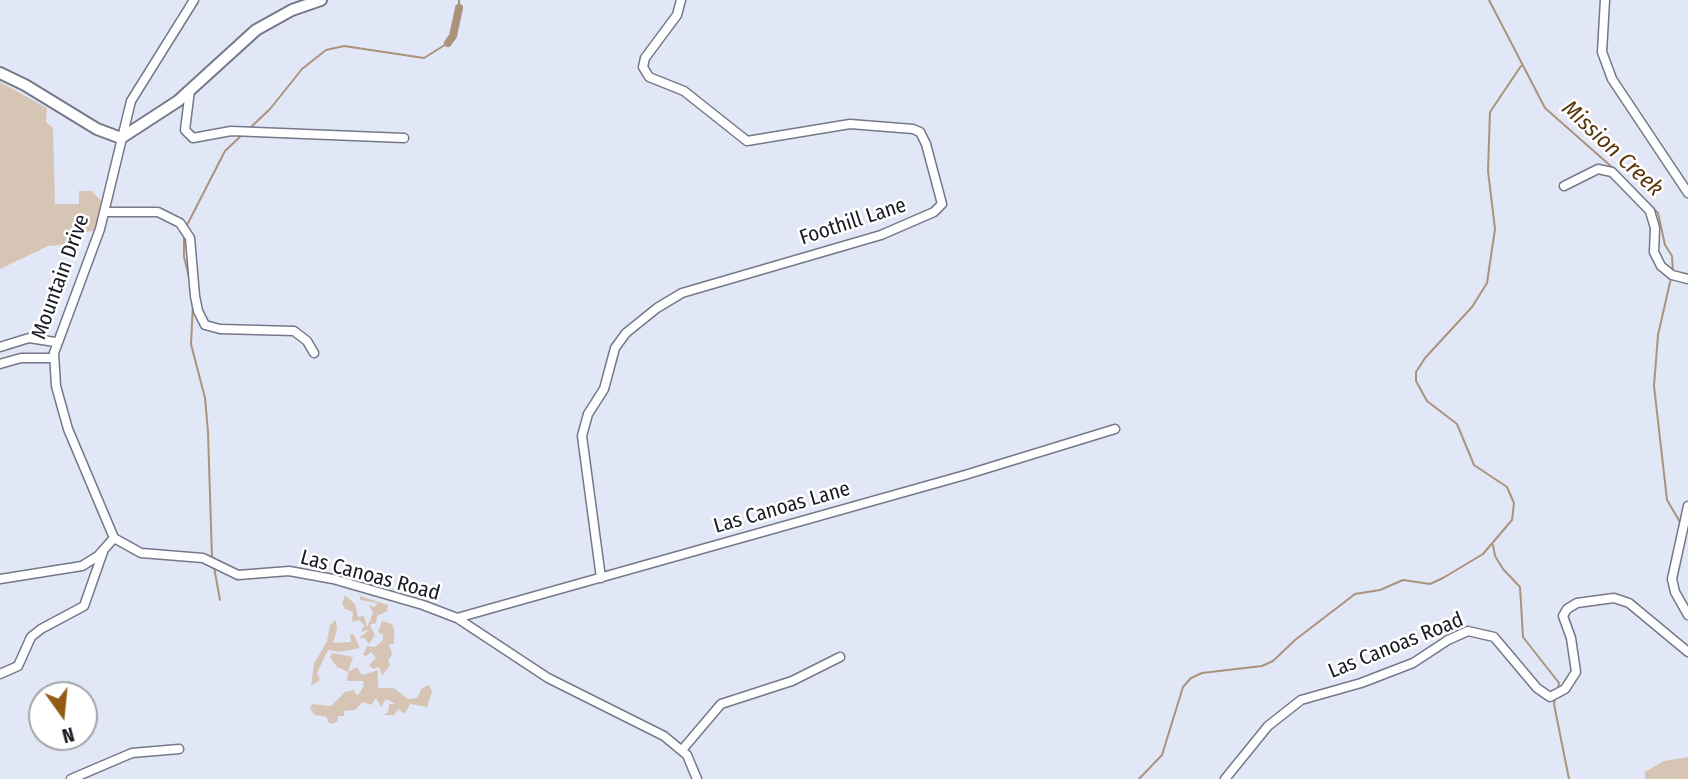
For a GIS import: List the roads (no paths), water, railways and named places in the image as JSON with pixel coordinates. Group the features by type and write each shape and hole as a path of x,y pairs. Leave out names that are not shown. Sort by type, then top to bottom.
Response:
{"main road":[{"path":"0,74 25,85 97,129 121,138 135,132 190,90 256,30 292,10 321,0"}],"street":[{"name":"Mountain Drive","path":"114,538 68,429 56,386 55,342 105,212 131,102 194,0"},
{"name":"Foothill Lane","path":"601,578 583,436 588,414 604,389 615,348 626,333 657,307 682,293 881,235 934,212 942,204 926,144 920,132 914,129 850,124 747,141 684,91 649,77 643,67 645,58 677,15 681,0"},
{"path":"1605,0 1602,52 1612,79 1688,193"},
{"path":"190,90 185,130 193,138 231,131 404,138"},
{"path":"1564,186 1598,169 1612,172 1650,211 1655,228 1654,252 1661,265 1672,275 1688,279"},
{"path":"105,212 158,212 180,223 190,238 195,296 198,312 205,325 220,330 294,331 307,341 314,353"},
{"path":"0,347 29,338 55,342"},
{"path":"0,364 21,358 54,358"},
{"name":"Las Canoas Lane","path":"457,618 1023,458 1115,429"},
{"path":"1688,506 1672,579 1675,592 1688,615"},
{"path":"0,674 18,666 34,634 84,607 103,552 114,538"},
{"name":"Las Canoas Road","path":"114,538 141,553 203,558 237,575 289,571 333,579 423,605 457,618 517,660 664,736 682,750 697,779"},
{"path":"0,579 79,567 103,552"},
{"name":"Las Canoas Road","path":"1225,779 1268,726 1301,701 1361,683 1413,663 1448,640 1468,631 1494,637 1537,688 1550,697 1565,689 1576,672 1576,662 1563,616 1567,609 1577,603 1614,598 1629,603 1688,652"},
{"path":"682,750 721,704 792,681 840,657"},
{"path":"71,779 132,753 179,748"}],"waterway":[{"path":"459,0 459,8"},
{"name":"Mission Creek","path":"1489,0 1545,108 1613,168"},
{"path":"448,43 453,36 459,8"},
{"path":"250,128 270,109 302,69 326,50 344,46 424,58 448,43"},
{"path":"1139,779 1162,755 1183,687 1191,678 1202,673 1262,666 1273,661 1295,640 1355,594 1380,590 1403,580 1430,584 1443,578 1483,554 1512,520 1514,503 1507,487 1474,465 1457,424 1427,401 1416,381 1416,372 1425,358 1472,307 1487,283 1495,229 1488,171 1490,112 1521,66"},
{"path":"186,227 225,151 243,134"},
{"name":"Mission Creek","path":"1642,197 1658,213 1665,245 1672,256 1673,273"},
{"path":"184,235 184,257 189,277"},
{"name":"Mission Creek","path":"1671,278 1658,335 1654,386 1667,500 1680,522"},
{"path":"193,303 191,344 205,398 208,432 212,558"},
{"path":"1493,545 1495,556 1503,569 1520,587 1523,637 1559,683 1558,689"},
{"path":"214,567 220,600"},
{"path":"1555,698 1569,779"}]}
